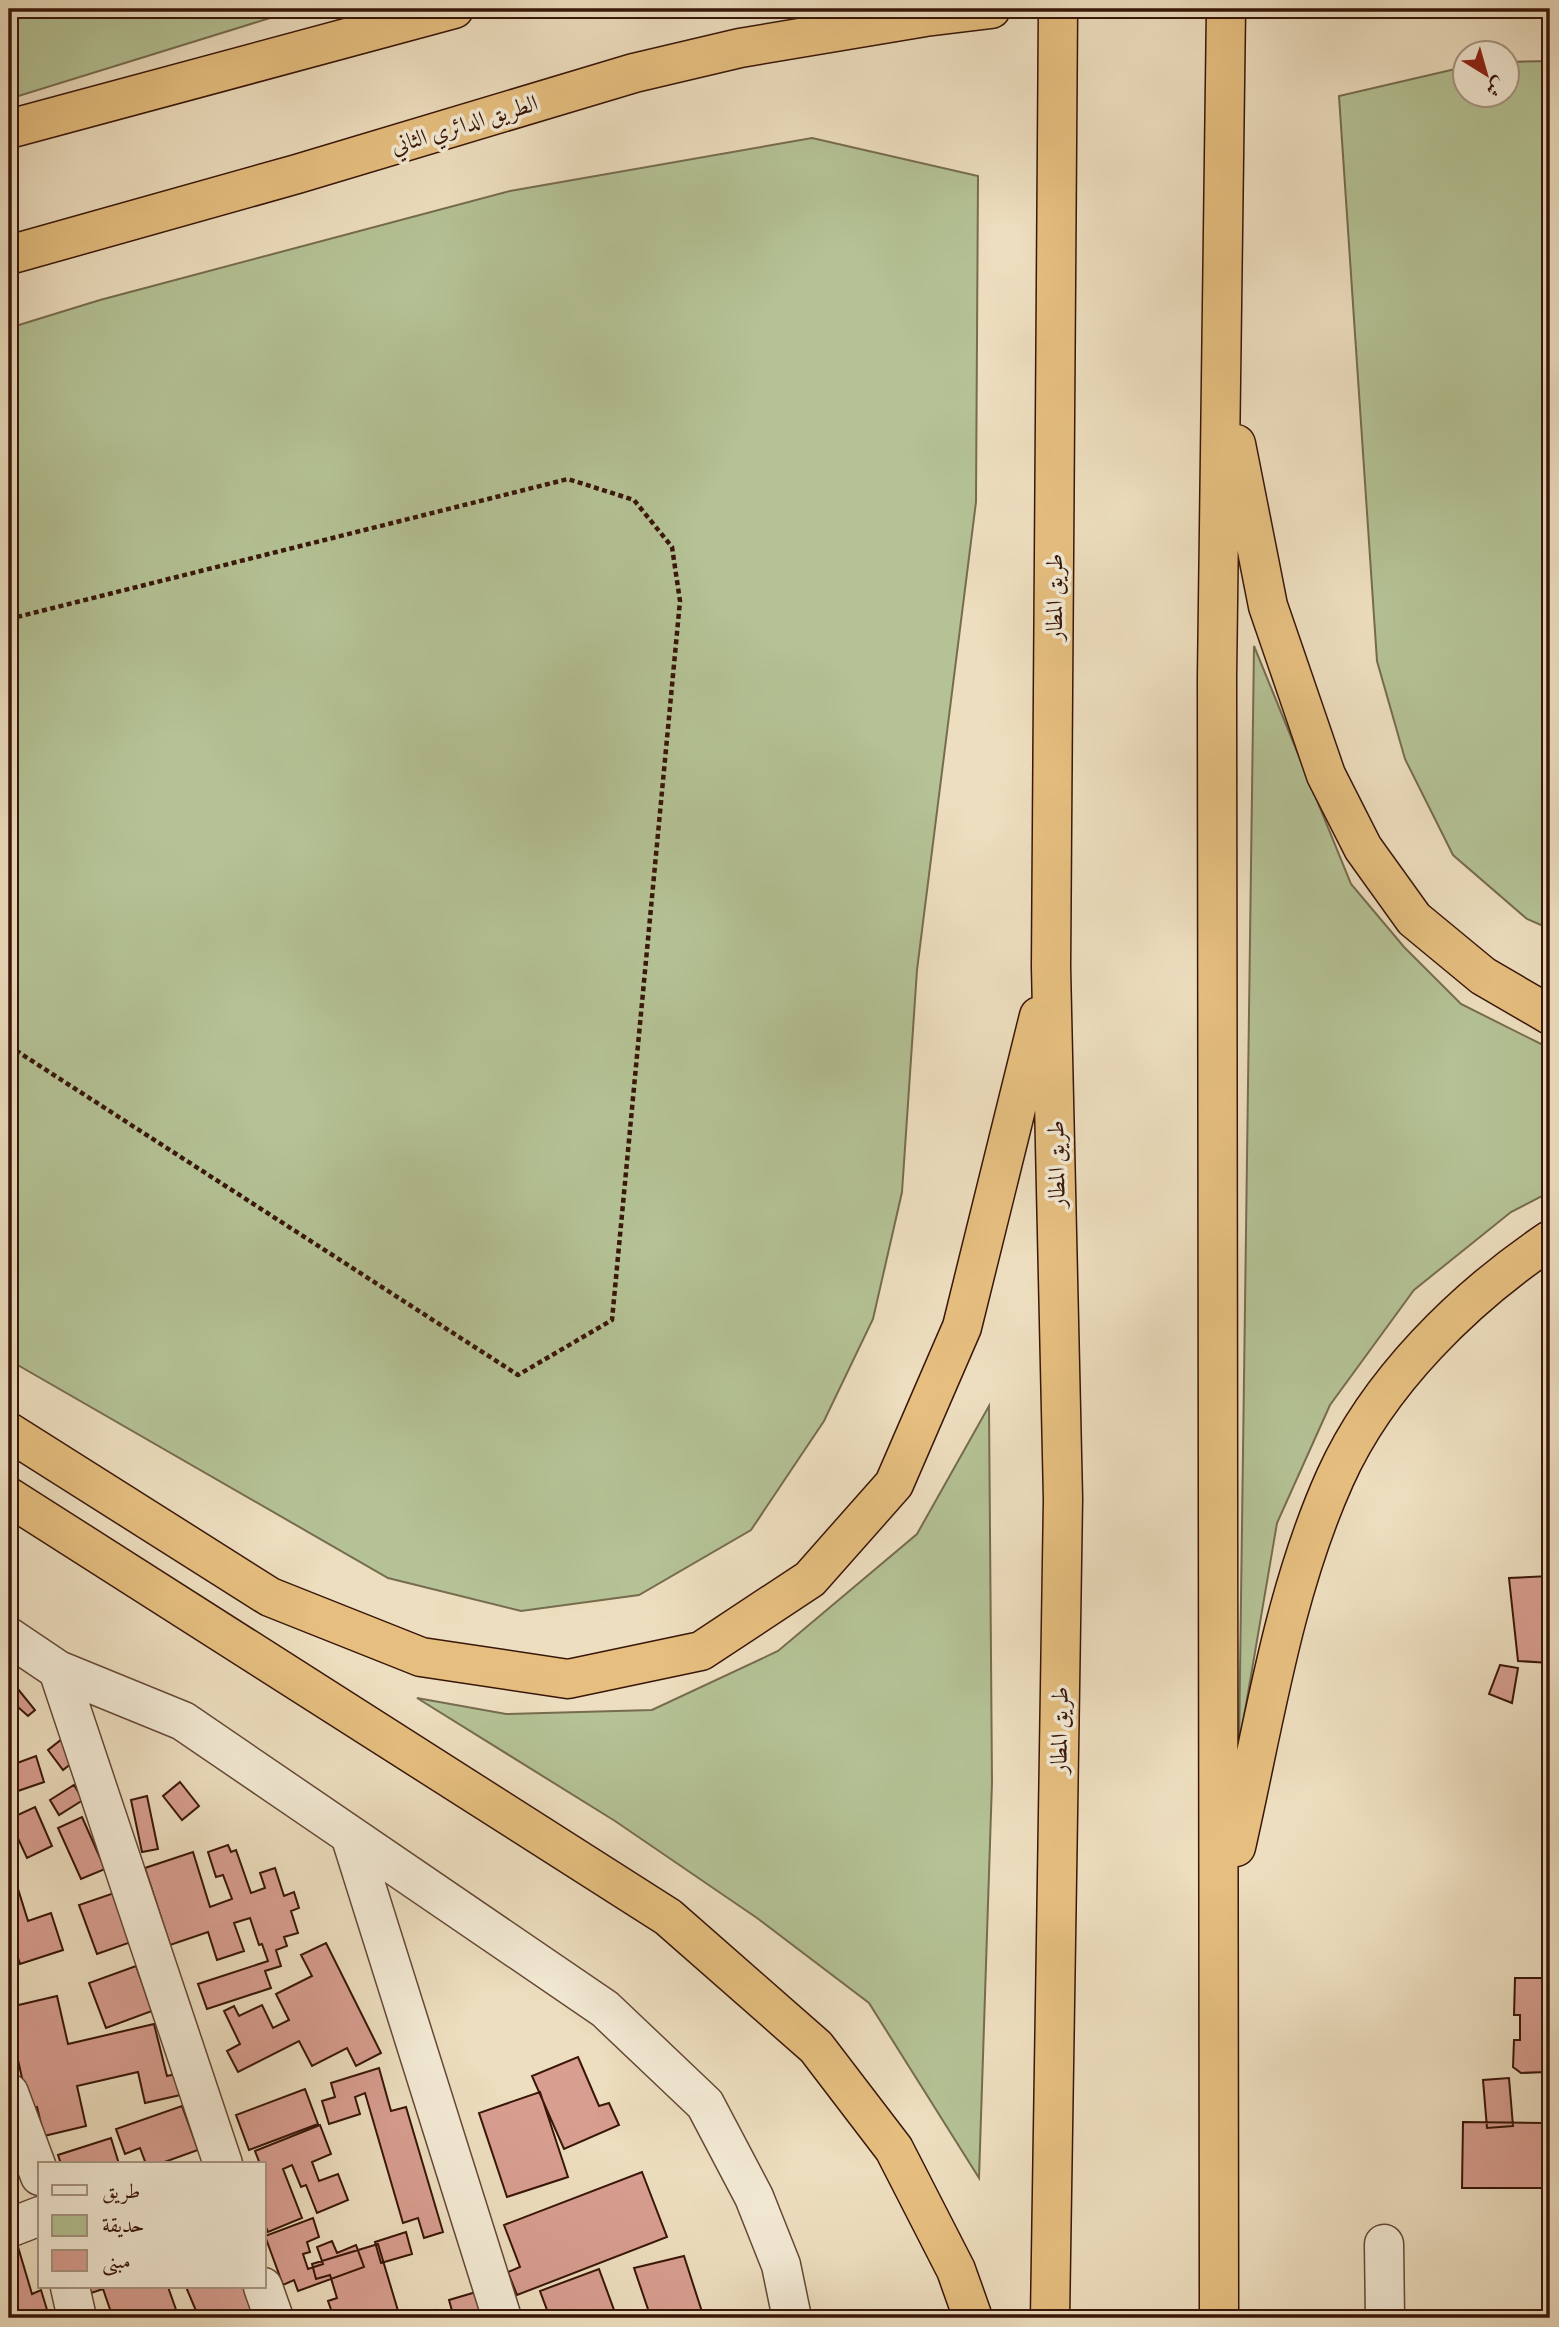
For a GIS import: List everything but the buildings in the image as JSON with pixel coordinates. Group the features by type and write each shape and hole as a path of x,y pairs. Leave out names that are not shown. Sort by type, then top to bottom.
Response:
{"highway":[{"path":"9,129 454,9"},
{"name":"الطريق الدائري الثاني","path":"9,255 297,174 635,73 740,48 925,17 991,9"},
{"name":"طريق المطار","path":"1050,2318 1063,1499 1051,967 1058,9"},
{"path":"1219,2318 1221,1914 1217,677 1226,9"},
{"path":"1222,370 1268,606 1326,775 1363,848 1414,919 1483,976 1550,1015"},
{"path":"9,1432 270,1597 421,1657 568,1679 701,1651 810,1579 894,1484 962,1327 1051,967"},
{"path":"1221,1914 1297,1581 1335,1477 1370,1417 1429,1340 1505,1270 1550,1240"},
{"path":"9,1497 668,1917 817,2046 886,2138 956,2270 973,2318"}],"street":[{"path":"9,1637 58,1670 183,1721 605,2009 705,2104 754,2197 781,2265 792,2318"},
{"path":"58,1670 222,2162"},
{"path":"351,1838 502,2318"},
{"path":"9,2093 38,2171"},
{"path":"9,2228 38,2217"},
{"path":"1384,2244 1385,2318"},
{"path":"70,2288 77,2318"},
{"path":"263,2288 274,2318"}],"path":[{"path":"9,619 568,479 634,500 672,547 680,601 612,1320 518,1375 9,1046"}],"green space":[{"path":"9,9 299,9 9,99"},
{"path":"1550,61 1550,929 1527,919 1453,855 1405,759 1377,661 1339,96 1450,70 1450,108 1520,108 1520,62"},
{"path":"812,138 978,176 976,502 917,970 902,1192 873,1319 824,1421 751,1530 639,1595 521,1611 388,1578 9,1360 9,328 100,300 510,191"},
{"path":"1254,646 1351,884 1404,947 1461,1004 1541,1044 1550,1045 1550,1192 1511,1212 1414,1290 1330,1405 1277,1523 1239,1746"},
{"path":"989,1406 992,1782 979,2178 869,2003 757,1918 615,1821 417,1698 506,1714 652,1710 778,1651 917,1534"}]}
